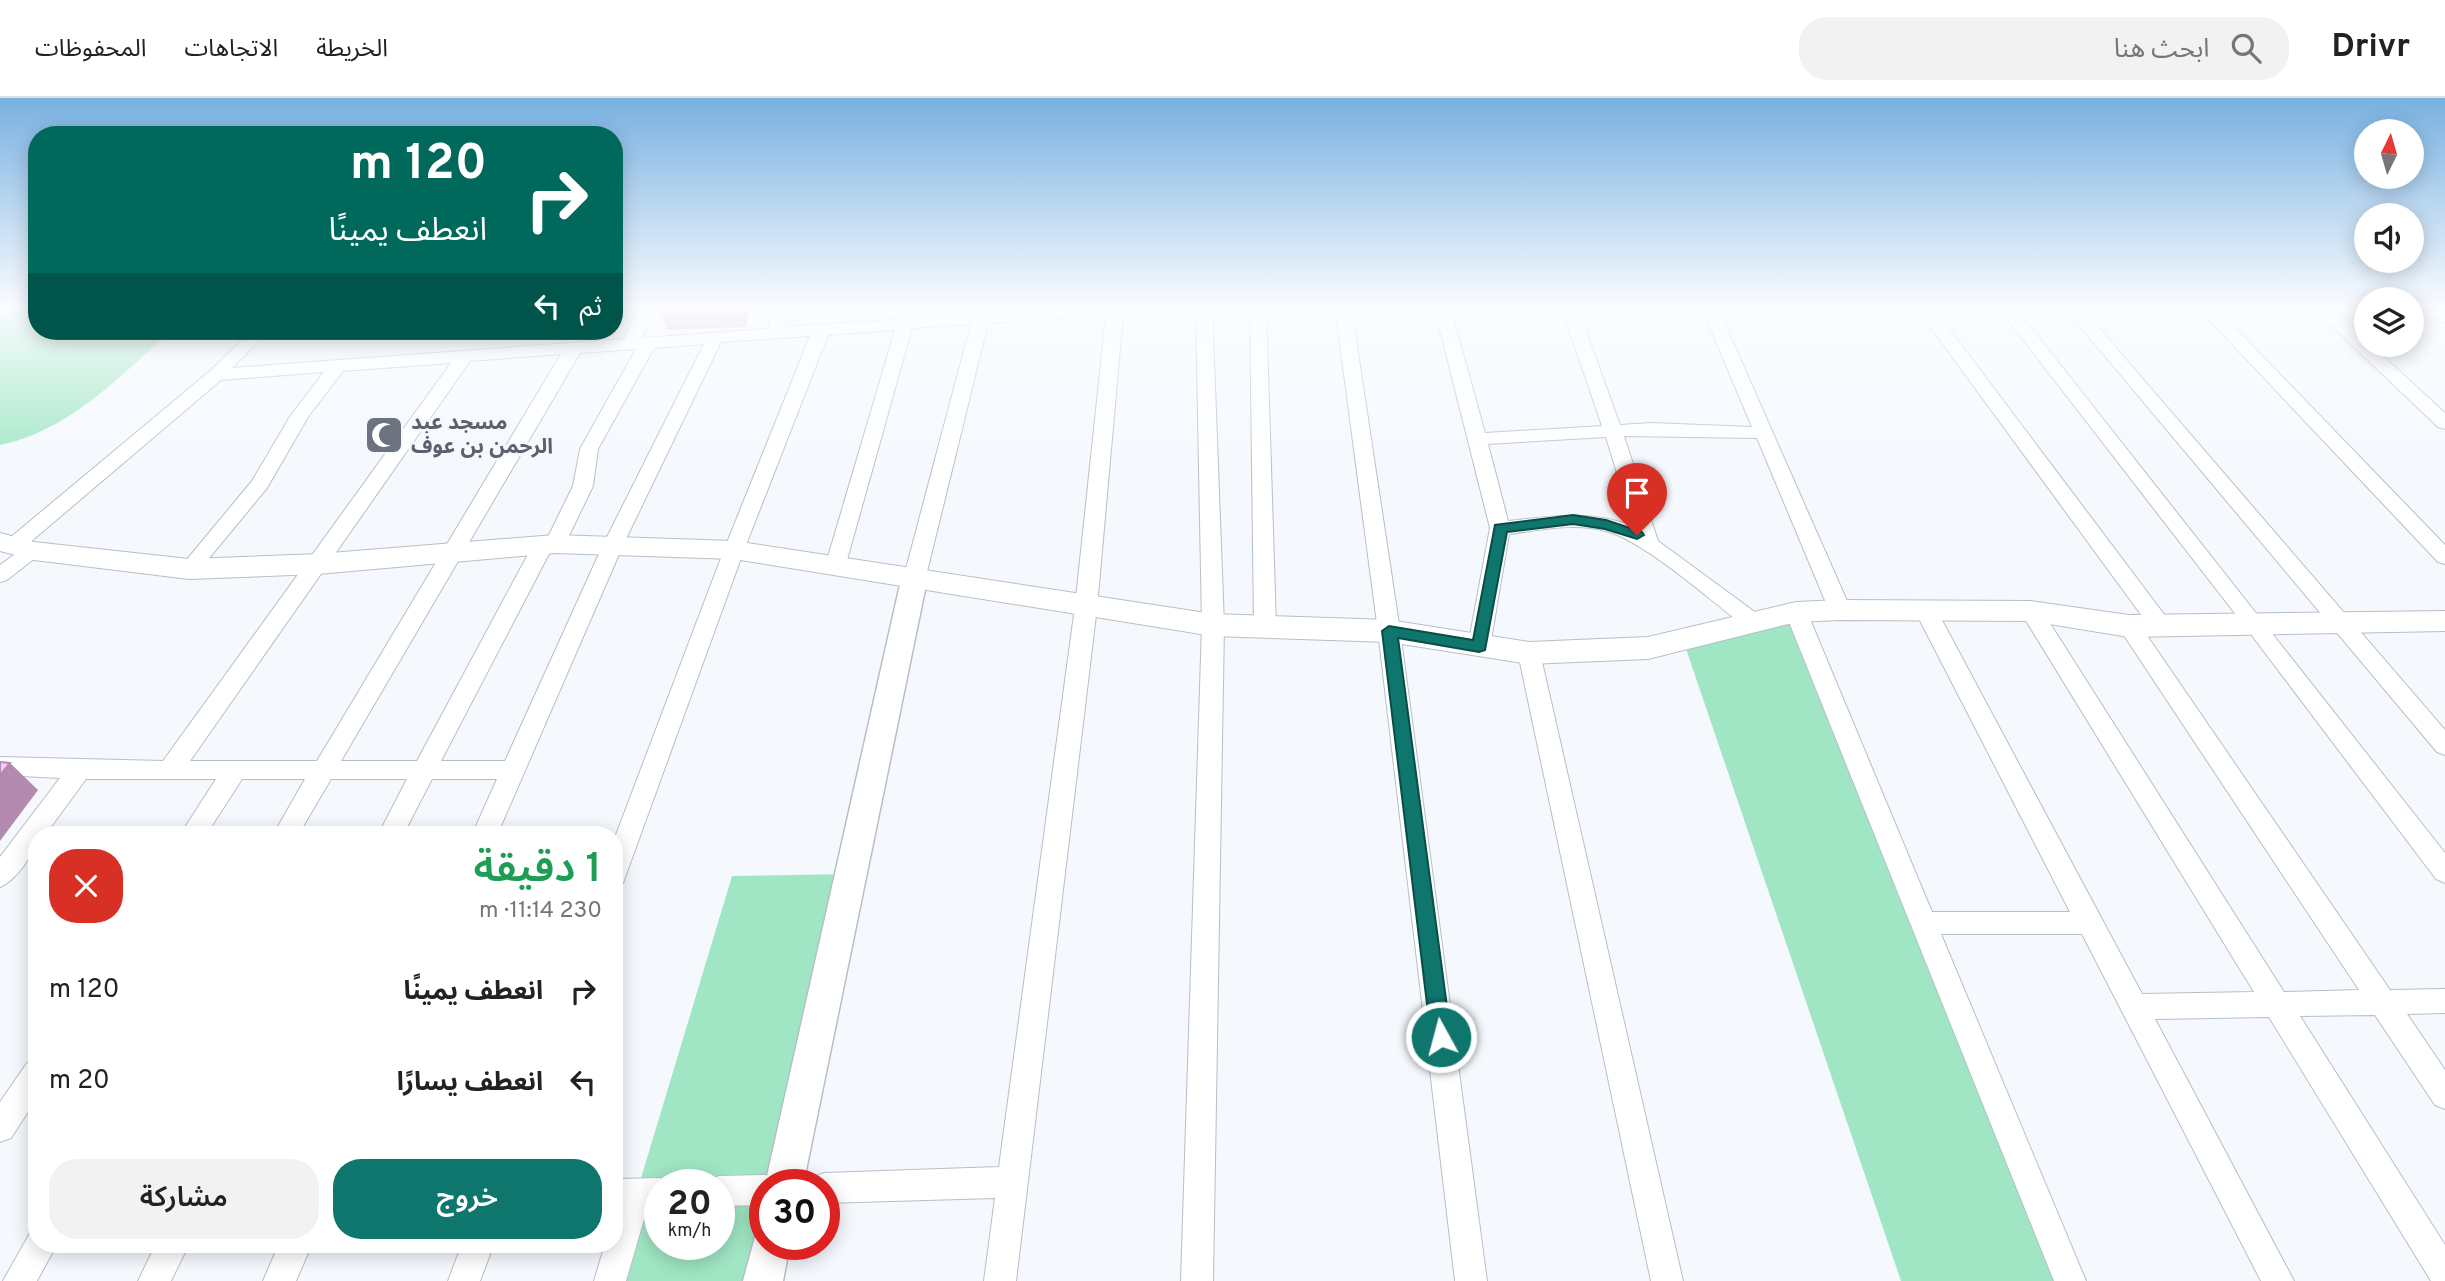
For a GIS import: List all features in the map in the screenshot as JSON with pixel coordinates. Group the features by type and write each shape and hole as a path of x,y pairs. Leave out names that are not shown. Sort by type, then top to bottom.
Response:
{"main road":[{"path":"11,547 189,569 318,564 549,545 734,550 1213,625 1389,631 1530,653 1648,648 1796,612 1840,610 2031,611 2129,626 2445,621"}],"street":[{"path":"0,575 11,547 230,361"},
{"path":"216,375 405,361"},
{"path":"170,770 461,361"},
{"path":"290,826 566,361"},
{"path":"395,826 583,486 589,449 631,361"},
{"path":"488,826 613,545 704,361"},
{"path":"623,851 734,550 809,361"},
{"path":"835,567 894,361"},
{"path":"787,1169 959,361"},
{"path":"1000,1281 1086,607 1110,361"},
{"path":"1197,1281 1213,625 1206,361"},
{"path":"1259,361 1265,626"},
{"path":"1351,361 1389,631 1471,1281"},
{"path":"1457,361 1500,528 1479,646"},
{"path":"1588,361 1649,544"},
{"path":"1733,361 1840,610"},
{"path":"1964,361 2161,626"},
{"path":"2048,361 2445,872"},
{"path":"2118,361 2445,746"},
{"path":"2257,361 2445,557"},
{"path":"2378,361 2445,423"},
{"path":"189,569 260,484 300,415 338,366"},
{"path":"1479,439 1613,432 1720,430 1765,433"},
{"path":"1500,528 1573,520 1606,524 1637,535 1755,623"},
{"path":"1925,609 2278,1281"},
{"path":"2031,611 2445,1274"},
{"path":"1796,612 2070,1281"},
{"path":"2129,626 2445,1095"},
{"path":"1530,653 1667,1281"},
{"path":"0,766 80,770 514,770"},
{"path":"38,826 80,770"},
{"path":"198,826 235,770"},
{"path":"0,876 28,839"},
{"path":"1922,923 2092,923"},
{"path":"2136,1007 2445,1001"},
{"path":"0,1128 28,1086"},
{"path":"840,1187 1013,1182"},
{"path":"623,1239 637,1194"},
{"path":"19,1281 36,1253"},
{"path":"154,1281 168,1253"},
{"path":"279,1281 292,1253"},
{"path":"464,1281 475,1253"},
{"path":"610,1281 619,1253"},
{"path":"763,1281 768,1260"}],"green space":[{"path":"0,361 137,361 71,415 49,428 0,445"},
{"path":"1796,612 2070,1281 1901,1281 1683,640"},
{"path":"851,874 769,1169 749,1169 749,1260 763,1260 763,1281 610,1281 618,1253 623,1253 623,1238 732,876"}],"building":[{"path":"0,762 10,763 0,775"}],"place":[{"name":"مسجد عبد الرحمن بن عوف","path":"384,435"}],"route":[{"path":"1441,1037 1389,631 1479,646 1500,528 1573,520 1606,524 1637,535"}]}
